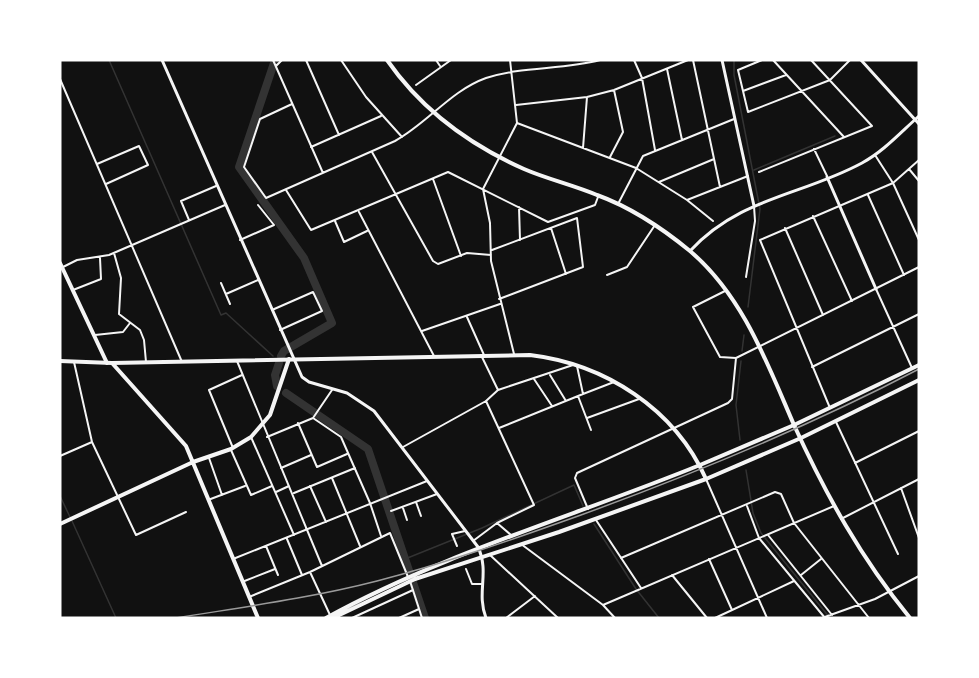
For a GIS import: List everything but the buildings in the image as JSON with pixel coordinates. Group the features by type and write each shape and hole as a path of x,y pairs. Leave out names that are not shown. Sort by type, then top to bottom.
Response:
{"main road":[{"path":"387,60 434,113 461,134 499,158 618,204 655,225 690,251 725,291 760,347 841,520 889,593 910,618"},
{"path":"61,265 110,363 181,437 258,618"},
{"path":"60,361 110,363 514,354 543,356 577,364 615,382 639,399 675,428 690,446 706,479"},
{"path":"60,524 193,462 232,448 251,437 270,415 291,359"},
{"path":"330,617 478,547 589,509 795,425 919,365"},
{"path":"412,578 596,520 706,479 836,422 918,382"}],"street":[{"path":"162,60 291,359 304,379 359,399 374,411 403,447 478,547 485,568 481,601 486,618"},
{"path":"273,60 323,173"},
{"path":"276,66 282,60"},
{"path":"306,60 339,135"},
{"path":"341,60 381,116 402,137"},
{"path":"436,60 440,66"},
{"path":"416,85 450,60"},
{"path":"510,60 517,123 483,189 490,223 491,253 500,304 514,354"},
{"path":"292,104 260,119 244,167 266,198 402,137 449,99 485,79 600,60"},
{"path":"634,60 642,78 655,151"},
{"path":"516,105 586,97 614,90 688,60"},
{"path":"693,60 720,187"},
{"path":"722,60 756,206 746,277"},
{"path":"762,60 738,70 748,112 830,80 850,60"},
{"path":"773,60 844,137"},
{"path":"759,172 872,126 811,60"},
{"path":"861,60 919,124"},
{"path":"667,68 682,140"},
{"path":"743,91 786,75"},
{"path":"60,79 182,362"},
{"path":"610,157 623,132 614,90"},
{"path":"583,148 586,97"},
{"path":"312,147 381,116"},
{"path":"690,251 719,224 756,206 860,164 875,155 919,116"},
{"path":"618,204 643,156 736,118"},
{"path":"517,123 636,168 687,200 713,221"},
{"path":"97,164 140,146 148,165 106,184"},
{"path":"814,149 912,369"},
{"path":"372,152 433,261 438,264 467,253 491,253 577,218 583,267 499,298"},
{"path":"875,155 893,183 919,240"},
{"path":"659,182 714,159"},
{"path":"830,408 759,240 893,183 919,160"},
{"path":"909,169 919,181"},
{"path":"286,190 311,230 448,172 548,222 595,205 599,195"},
{"path":"687,200 748,176"},
{"path":"433,178 461,256"},
{"path":"189,220 181,201 216,186"},
{"path":"868,194 904,275"},
{"path":"61,265 114,254 225,205"},
{"path":"240,240 274,225 258,205"},
{"path":"519,207 520,240"},
{"path":"359,211 434,356"},
{"path":"813,216 852,301"},
{"path":"335,221 344,242 368,231"},
{"path":"607,274 627,267 655,225"},
{"path":"551,228 566,274"},
{"path":"785,228 823,315"},
{"path":"114,254 121,278 118,310 121,317 142,334 146,362"},
{"path":"73,290 101,279 100,258"},
{"path":"725,291 693,307 720,357 736,358 919,267"},
{"path":"226,294 258,280"},
{"path":"221,283 230,304"},
{"path":"271,310 313,292 318,302 322,311 280,330"},
{"path":"422,332 500,304"},
{"path":"812,366 919,314"},
{"path":"466,316 498,390"},
{"path":"94,335 123,332 130,323"},
{"path":"589,509 575,478 577,473 732,399 736,358"},
{"path":"237,360 322,566"},
{"path":"74,361 92,442 136,535 186,512"},
{"path":"403,447 486,401 498,390 577,364 583,394"},
{"path":"549,374 566,401"},
{"path":"243,375 209,390 251,495 272,486"},
{"path":"534,379 552,406"},
{"path":"499,428 615,382"},
{"path":"267,437 314,417 333,390"},
{"path":"578,396 591,430"},
{"path":"587,418 639,399"},
{"path":"473,541 497,523 534,505 486,401"},
{"path":"314,417 341,437 370,502 381,536"},
{"path":"836,422 898,554"},
{"path":"298,423 316,467 348,454"},
{"path":"855,463 919,431"},
{"path":"251,437 294,535"},
{"path":"60,456 92,442"},
{"path":"281,468 311,455"},
{"path":"208,457 222,495"},
{"path":"292,494 355,468"},
{"path":"332,478 360,546"},
{"path":"706,479 767,618"},
{"path":"841,520 919,479"},
{"path":"233,559 427,481"},
{"path":"208,500 246,485"},
{"path":"275,492 289,486"},
{"path":"310,486 326,522"},
{"path":"901,488 919,538"},
{"path":"621,558 775,492 781,494 794,523 869,618"},
{"path":"391,511 437,494"},
{"path":"416,502 421,516"},
{"path":"747,505 759,538 824,618 889,593 919,576"},
{"path":"402,507 407,520"},
{"path":"603,605 735,547 834,507"},
{"path":"596,520 641,588"},
{"path":"497,523 512,536"},
{"path":"457,546 452,534 465,531"},
{"path":"249,597 310,572 390,533 412,578 413,590 422,618"},
{"path":"768,535 832,615"},
{"path":"286,538 302,575"},
{"path":"521,544 603,605 615,618"},
{"path":"266,546 278,575"},
{"path":"490,554 558,618"},
{"path":"709,559 732,610"},
{"path":"801,575 821,559"},
{"path":"242,582 275,568"},
{"path":"465,569 472,584 483,584"},
{"path":"310,572 330,617"},
{"path":"672,575 707,618"},
{"path":"715,618 794,581"},
{"path":"352,618 413,590"},
{"path":"506,618 536,595"},
{"path":"399,618 419,609"}],"waterway":[{"path":"109,60 221,315 226,313 273,356"},
{"path":"275,60 239,167 304,258 332,323 284,351 281,356"},
{"path":"734,60 734,75 760,209 748,307"},
{"path":"754,170 835,136"},
{"path":"742,351 744,335"},
{"path":"740,440 736,405 741,361"},
{"path":"277,386 275,375 279,363"},
{"path":"60,365 60,382"},
{"path":"286,393 368,449 425,618"},
{"path":"746,470 753,513 761,533 830,618"},
{"path":"405,559 482,528 574,485 583,506"},
{"path":"60,496 70,517"},
{"path":"72,521 116,618"},
{"path":"594,524 636,589 659,618"}],"railway":[{"path":"176,618 352,587 480,550 581,515 710,465 836,410 919,369"}]}
